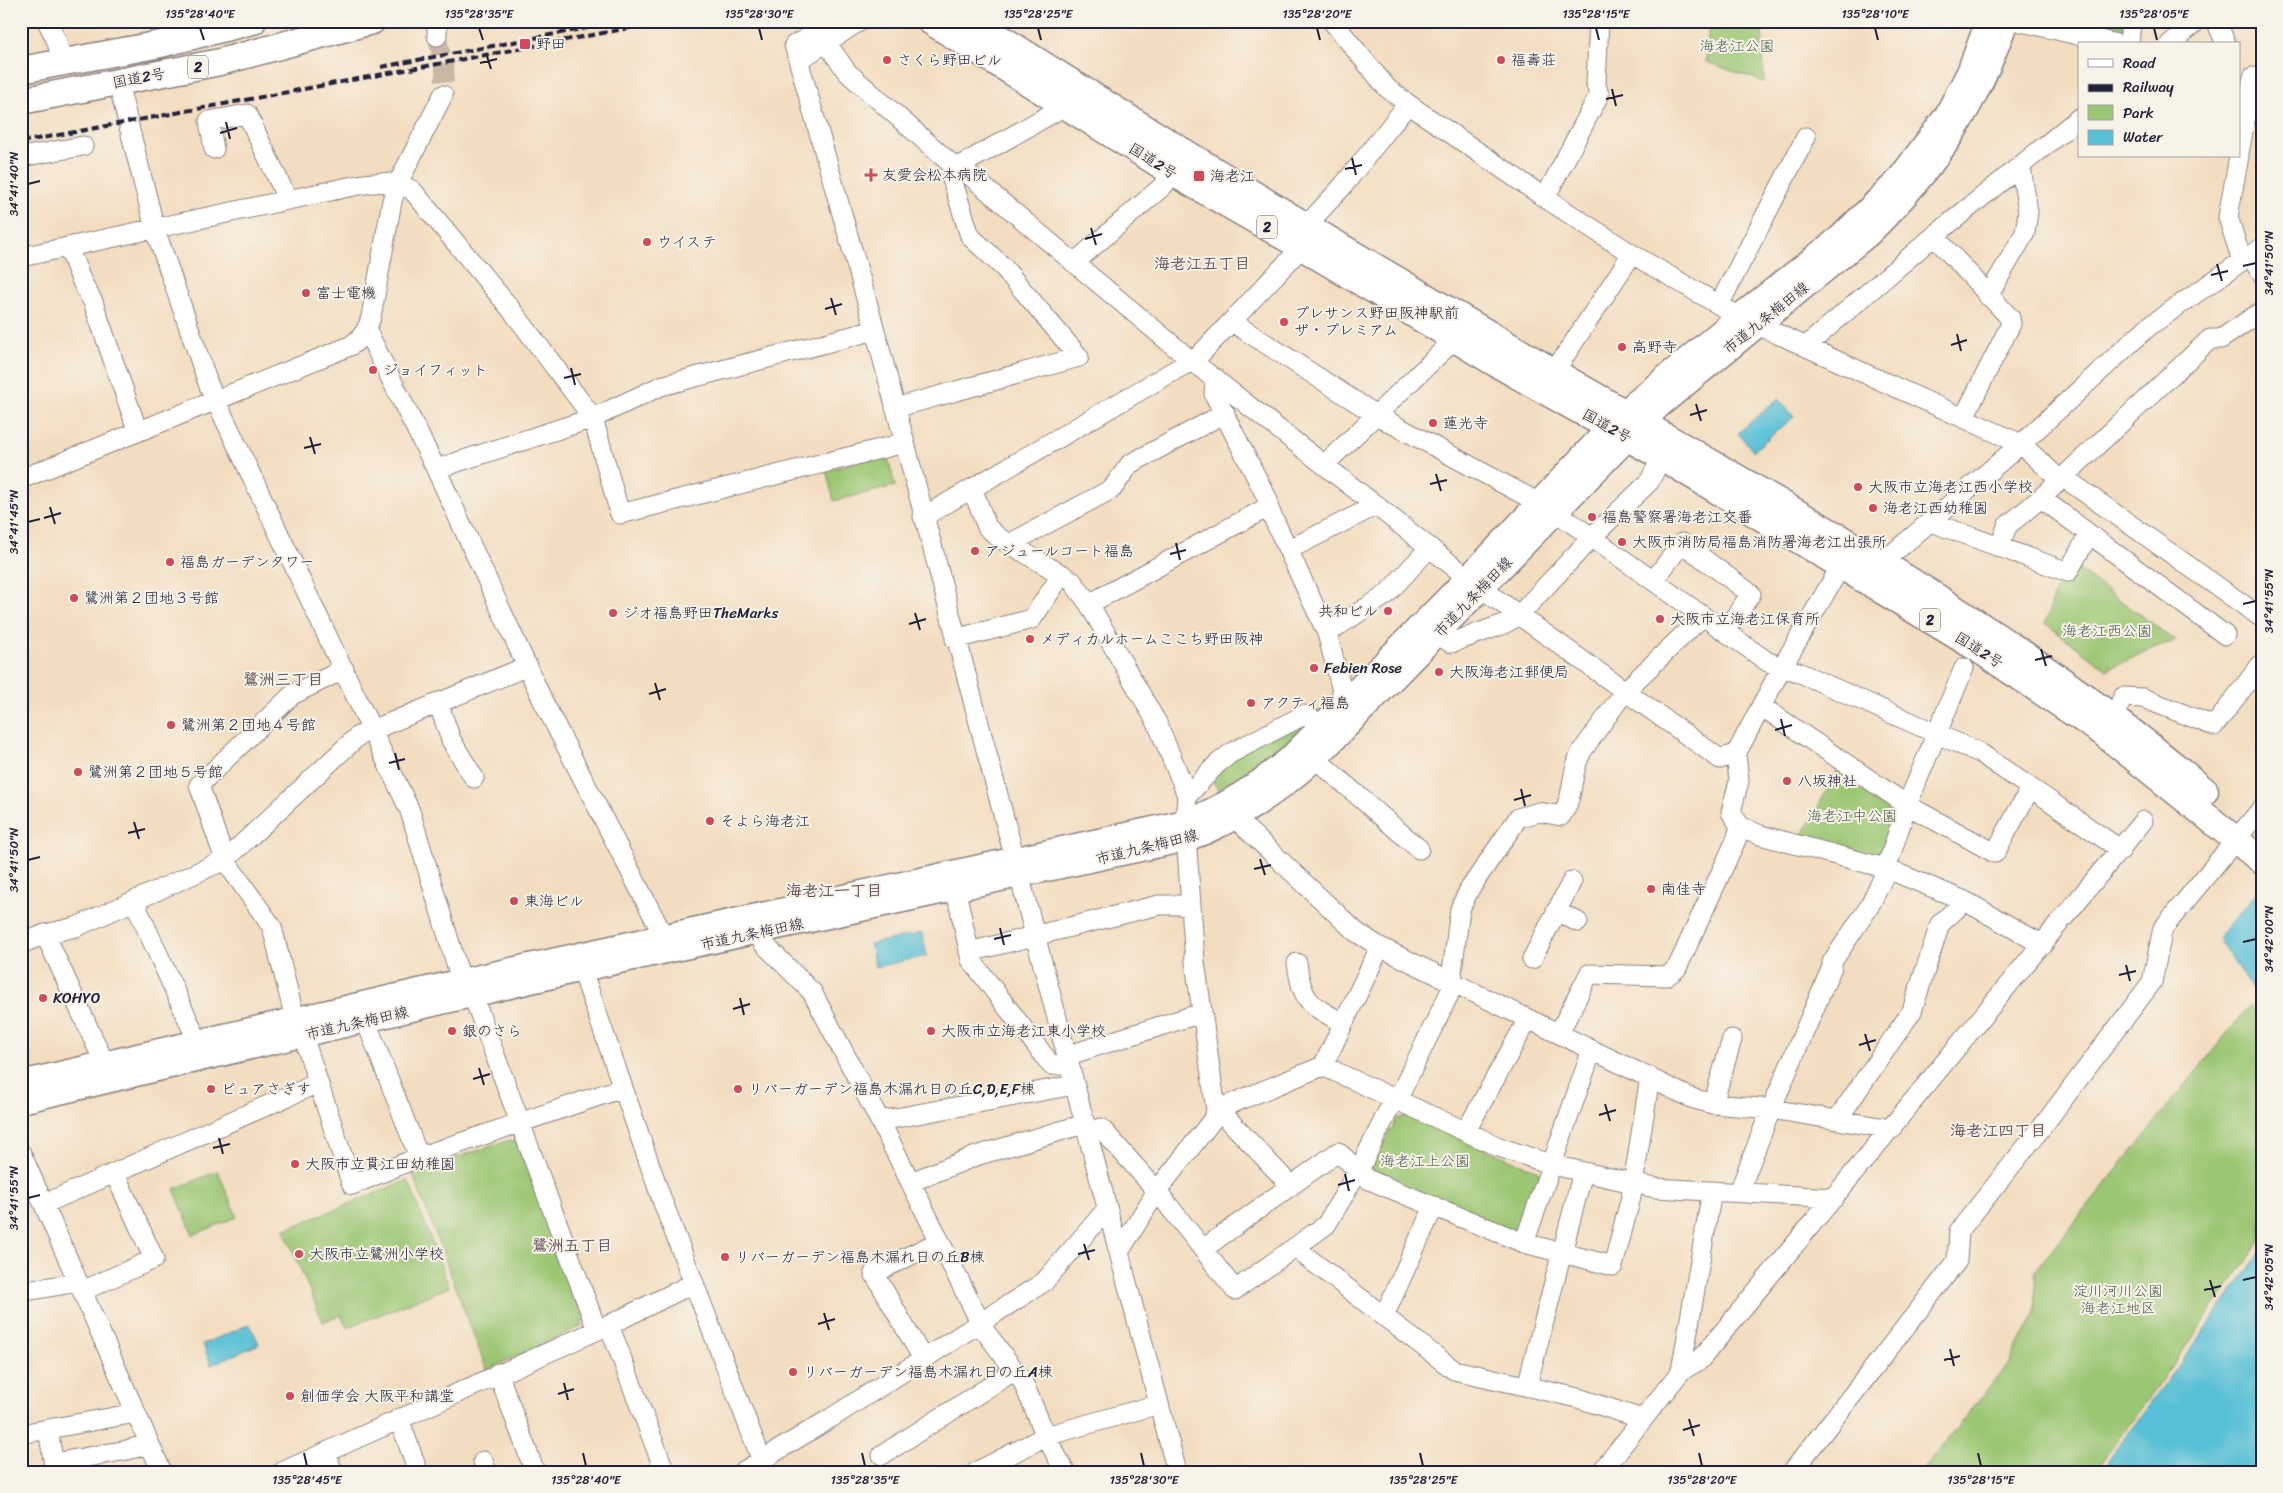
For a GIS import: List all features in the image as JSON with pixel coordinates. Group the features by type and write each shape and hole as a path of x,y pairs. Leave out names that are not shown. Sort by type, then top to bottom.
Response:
{"highway":[{"name":"国道2号","path":"21,70 161,44 253,21"},
{"name":"国道2号","path":"21,101 220,62 372,21"},
{"name":"国道2号","path":"930,21 1065,106 1182,166 1304,237 1554,372 1625,425 1662,457 2052,696 2253,837"},
{"name":"国道2号","path":"974,21 1182,166"},
{"name":"国道2号","path":"1304,237 1455,339 1625,425 1880,564 1989,632 2114,718 2174,765 2253,837"}],"main road":[{"name":"市道九条梅田線","path":"1186,831 1259,783 1288,758 1474,582 1625,425 1748,320 1839,237 1897,180 1945,116 1968,72 1987,21"},
{"name":"市道九条梅田線","path":"1748,320 1870,234 1920,181 1943,152 1976,96 1989,71 2007,21"},
{"name":"市道九条梅田線","path":"21,1102 299,1027 665,943 1236,819 1289,783 1316,759 1437,634 1474,582"},
{"name":"市道九条梅田線","path":"21,1082 198,1042 299,1027 366,1021 467,988 582,970 665,943 759,932 1017,867"}],"street":[{"path":"47,21 57,42 62,62"},
{"path":"840,21 822,32 796,53 895,408 1177,1472"},
{"path":"822,32 860,21"},
{"path":"1332,21 1387,88 1545,198 1632,254 1748,320 2021,444 2057,477 2063,477 2262,618"},
{"path":"1545,198 1599,94 1596,84 1599,21"},
{"path":"2017,21 2108,42"},
{"path":"2129,42 2131,21"},
{"path":"2172,42 2197,21"},
{"path":"2216,21 2225,42"},
{"path":"822,32 847,72 956,168 968,174 1193,362 1518,616 1720,759 1736,754"},
{"path":"2240,149 2252,76"},
{"path":"118,83 155,229 209,386 410,811 467,988 602,1328 665,1472"},
{"path":"443,95 398,183 392,201 367,331 436,469 543,700 665,943"},
{"path":"923,516 1184,365 1193,362 1232,322 1304,237 1408,104"},
{"path":"895,408 1079,357 1004,268 970,236 952,179 956,168 1065,106"},
{"path":"214,149 209,121 247,114 288,200"},
{"path":"1806,346 1934,236 2078,119"},
{"path":"1719,305 1806,137"},
{"path":"21,157 82,146"},
{"path":"2238,158 2228,217 2262,274"},
{"path":"1074,263 1182,166"},
{"path":"1988,296 2025,233 2028,212 2020,167"},
{"path":"21,257 288,200 380,182 398,183 412,190 514,313 593,418 620,514 904,443"},
{"path":"1934,236 2010,318 2011,326 1964,417"},
{"path":"68,248 82,282 93,302 138,432"},
{"path":"1554,372 1632,254"},
{"path":"1891,555 2021,444 2148,327 2251,255"},
{"path":"2000,547 2007,526 2032,503 2041,498 2210,339 2221,339 2262,311"},
{"path":"1232,322 1378,416 1548,507 1592,536 1768,662 1798,672 1937,732 1980,753 2121,850"},
{"path":"436,469 593,418 661,386 874,330"},
{"path":"21,479 350,346 367,331"},
{"path":"1325,464 1378,416 1455,339"},
{"path":"1215,378 1214,394 1268,500 1268,507 1327,633 1345,702"},
{"path":"1011,543 1112,489 1130,464 1224,413"},
{"path":"1437,634 1452,643 1504,624 1518,616 1592,536 1648,482 1662,457"},
{"path":"972,488 987,527 998,536 1072,581 1089,604 1157,723 1187,796 1186,831 1190,908 1201,1013 1216,1110 1214,1118 1157,1191 1120,1252"},
{"path":"2041,498 2225,635"},
{"path":"1288,550 1376,505"},
{"path":"1089,604 1268,507"},
{"path":"1931,522 2068,572 2089,534"},
{"path":"1654,580 1682,543 1751,594 1725,631"},
{"path":"1327,633 1386,595 1430,546"},
{"path":"955,639 1032,619 1062,574"},
{"path":"1834,578 1782,667 1736,754 1739,781 1731,812 1740,826 1760,834 1885,868 1965,901 2042,945"},
{"path":"911,1182 976,1156 1085,1128 1101,1128 1157,1191 1236,1290 1295,1248 1326,1225 1359,1170 1394,1100 1402,1090 1454,984 1452,972 1460,909 1469,890 1518,818 1540,812 1561,816 1570,804 1576,761 1625,691 1703,616"},
{"path":"2114,718 2123,697 2142,698 2214,726 2262,663"},
{"path":"21,944 45,934 76,926 225,860 358,736 528,666"},
{"path":"1739,1192 1771,1109 1832,967 1832,962 1868,906 1883,878 1907,805 1964,668"},
{"path":"344,669 292,695 202,780 199,785 225,860 272,928 299,1027 352,1185 418,1157 622,1088"},
{"path":"438,702 451,740 474,778"},
{"path":"1761,706 1907,805 1995,853 2030,789"},
{"path":"1187,796 1218,764 1257,739 1304,715 1314,718 1322,724"},
{"path":"1316,759 1419,849"},
{"path":"1236,819 1356,932 1380,947 1691,1098 1713,1104 1771,1109 1892,1129"},
{"path":"1601,1472 1681,1371 1700,1360 1892,1129 2143,821"},
{"path":"1559,1033 1589,974 1667,976 1677,968 1736,840 1740,826"},
{"path":"1792,1472 1957,1261 1959,1231 2042,1127 2152,982 2163,928 2253,837"},
{"path":"1532,958 1572,881"},
{"path":"958,900 971,960 1051,1064 1201,1013"},
{"path":"134,901 198,1042"},
{"path":"1837,1120 1912,1011 1940,924 1965,901"},
{"path":"969,952 1159,905 1182,905 1190,908"},
{"path":"1556,911 1578,922"},
{"path":"759,932 763,943 812,992 880,1121 984,1330 1022,1380 1046,1436 1065,1472"},
{"path":"45,934 104,1062"},
{"path":"1216,1110 1323,1066 1380,947"},
{"path":"1297,963 1300,988 1314,1007 1343,1023"},
{"path":"582,970 622,1088 762,1461"},
{"path":"1466,1132 1528,1019"},
{"path":"366,1021 418,1157"},
{"path":"1713,1104 1732,1039"},
{"path":"1524,1243 1592,1050"},
{"path":"1323,1066 1499,1147 1553,1165 1654,1188 1834,1198"},
{"path":"1203,1249 1338,1152 1369,1180 1524,1243 1613,1266 1631,1197 1650,1077"},
{"path":"44,1204 318,1083"},
{"path":"880,1121 1074,1085"},
{"path":"1216,1110 1225,1116 1291,1186"},
{"path":"21,1153 162,1472"},
{"path":"1527,1386 1583,1172"},
{"path":"21,1292 80,1286 154,1259 115,1174"},
{"path":"1681,1371 1712,1191"},
{"path":"1384,1316 1434,1206"},
{"path":"742,1472 982,1323 1044,1282 1107,1209"},
{"path":"923,1359 874,1273 940,1241"},
{"path":"1295,1248 1454,1370 1578,1398 1642,1419"},
{"path":"282,1472 498,1373 602,1328 694,1283"},
{"path":"882,1455 1014,1371"},
{"path":"498,1373 535,1472"},
{"path":"976,1472 1046,1436 1159,1404"},
{"path":"21,1434 136,1413"},
{"path":"398,1418 418,1472"},
{"path":"48,1429 54,1467 149,1444"},
{"path":"326,1453 333,1472"}],"green space":[{"name":"海老江公園","path":"1709,21 1762,21 1764,82 1706,62"},
{"path":"2054,21 2125,21 2124,37"},
{"path":"887,454 895,486 834,501 826,470"},
{"name":"海老江西公園","path":"2076,568 2176,641 2160,645 2107,670 2045,623 2061,575"},
{"path":"1304,721 1306,727 1302,735 1252,777 1220,794 1212,778 1243,749"},
{"name":"海老江中公園","path":"1839,768 1895,803 1897,814 1880,854 1871,857 1802,836"},
{"name":"淀川河川公園 海老江地区","path":"2250,1005 2262,1022 2262,1238 2152,1394 2094,1472 1921,1472 2010,1362 2036,1311 2035,1271"},
{"name":"海老江上公園","path":"1406,1116 1538,1171 1541,1179 1524,1229 1515,1233 1373,1176 1369,1168 1397,1119"},
{"path":"510,1140 517,1143 584,1320 581,1326 487,1370 412,1172"},
{"path":"218,1171 237,1217 193,1235 174,1189"},
{"path":"408,1180 449,1287 347,1328 341,1315 323,1322 284,1230"}],"water":[{"path":"1778,399 1794,417 1753,451 1738,433"},
{"path":"2262,886 2262,1005 2218,938"},
{"path":"922,933 927,956 875,967 870,944"},
{"path":"2262,1249 2262,1472 2100,1472 2250,1267"},
{"path":"250,1324 259,1344 211,1365 203,1344"}],"tunnel":[{"path":"437,36 445,71 443,95"}],"railway":[{"path":"381,67 624,21"},
{"path":"21,142 667,21"}],"place":[{"name":"野田","path":"525,44"},
{"name":"さくら野田ビル","path":"887,60"},
{"name":"福壽荘","path":"1501,60"},
{"name":"友愛会松本病院","path":"871,175"},
{"name":"海老江","path":"1199,176"},
{"name":"ウイステ","path":"647,242"},
{"name":"富士電機","path":"306,293"},
{"name":"プレサンス野田阪神駅前 ザ・プレミアム","path":"1284,322"},
{"name":"高野寺","path":"1622,347"},
{"name":"ジョイフィット","path":"373,370"},
{"name":"蓮光寺","path":"1433,423"},
{"name":"大阪市立海老江西小学校","path":"1858,487"},
{"name":"海老江西幼稚園","path":"1873,508"},
{"name":"福島警察署海老江交番","path":"1592,517"},
{"name":"大阪市消防局福島消防署海老江出張所","path":"1622,542"},
{"name":"アジュールコート福島","path":"975,551"},
{"name":"福島ガーデンタワー","path":"170,562"},
{"name":"鷺洲第２団地３号館","path":"74,598"},
{"name":"共和ビル","path":"1388,611"},
{"name":"ジオ福島野田TheMarks","path":"613,613"},
{"name":"大阪市立海老江保育所","path":"1660,619"},
{"name":"メディカルホームここち野田阪神","path":"1030,639"},
{"name":"Febien Rose","path":"1314,668"},
{"name":"大阪海老江郵便局","path":"1439,672"},
{"name":"アクティ福島","path":"1251,703"},
{"name":"鷺洲第２団地４号館","path":"171,725"},
{"name":"鷺洲第２団地５号館","path":"78,772"},
{"name":"八坂神社","path":"1787,781"},
{"name":"そよら海老江","path":"710,821"},
{"name":"南佳寺","path":"1651,889"},
{"name":"東海ビル","path":"514,901"},
{"name":"KOHYO","path":"43,998"},
{"name":"銀のさら","path":"452,1031"},
{"name":"大阪市立海老江東小学校","path":"931,1031"},
{"name":"ピュアさぎす","path":"211,1089"},
{"name":"リバーガーデン福島木漏れ日の丘C,D,E,F棟","path":"738,1089"},
{"name":"大阪市立貫江田幼稚園","path":"295,1164"},
{"name":"大阪市立鷺洲小学校","path":"299,1254"},
{"name":"リバーガーデン福島木漏れ日の丘B棟","path":"725,1257"},
{"name":"リバーガーデン福島木漏れ日の丘A棟","path":"793,1372"},
{"name":"創価学会 大阪平和講堂","path":"290,1396"}],"district":[{"name":"海老江五丁目","path":"1202,263"},
{"name":"鷺洲三丁目","path":"283,679"},
{"name":"海老江一丁目","path":"834,890"},
{"name":"海老江四丁目","path":"1998,1130"},
{"name":"鷺洲五丁目","path":"572,1245"}]}
